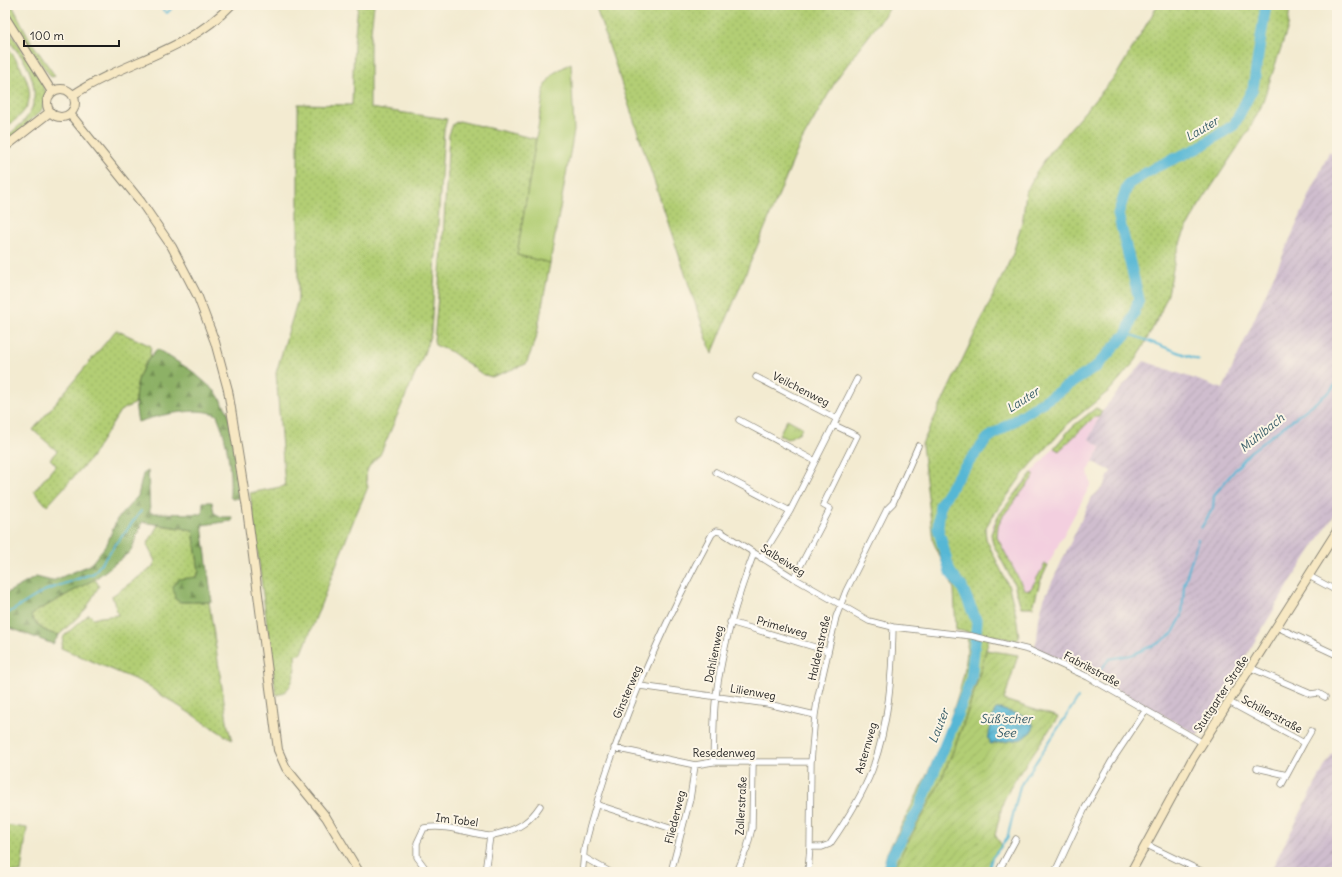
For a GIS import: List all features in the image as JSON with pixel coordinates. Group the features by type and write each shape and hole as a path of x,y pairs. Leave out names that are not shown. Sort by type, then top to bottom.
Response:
{"street":[{"path":"73,95 115,73 177,45 204,28 231,5"},
{"path":"5,17 52,92"},
{"path":"64,89 73,95 74,108 70,114 60,117 50,112 46,101 52,92 64,89"},
{"path":"5,147 50,112"},
{"path":"70,114 141,202 172,246 198,297 210,326 228,390 247,508 278,750 286,768 326,818 359,872"},
{"name":"Veilchenweg","path":"756,377 837,419"},
{"name":"Veilchenweg","path":"762,558 790,511 857,379"},
{"path":"739,420 815,461"},
{"path":"794,578 830,509 823,505 857,436 834,425"},
{"name":"Haldenstraße","path":"808,872 810,847 811,762 814,715 828,651 840,606 846,591 887,509 892,503 918,446"},
{"path":"716,472 790,511"},
{"name":"Salbeiweg","path":"716,531 722,532 754,554 840,606"},
{"name":"Ginsterweg","path":"582,872 585,858 585,847 614,748 691,572 712,534 716,531"},
{"name":"Stuttgarter Straße","path":"1131,872 1203,743 1337,531"},
{"name":"Dahlienweg","path":"713,762 716,696 730,622 754,554"},
{"path":"1308,576 1337,591"},
{"path":"840,606 869,621 893,628"},
{"name":"Primelweg","path":"730,622 828,651"},
{"path":"1277,627 1337,655"},
{"name":"Fabrikstraße","path":"893,628 963,635 1023,648 1054,660 1088,677 1203,743"},
{"name":"Asternweg","path":"810,847 822,847 830,844 862,793 872,769 881,741 889,698 892,670 893,628"},
{"path":"1251,668 1311,694 1318,693 1325,697"},
{"name":"Lilienweg","path":"640,686 768,704 814,715"},
{"name":"Schillerstraße","path":"1229,702 1304,743"},
{"path":"1055,872 1085,808 1111,762 1145,711"},
{"name":"Schillerstraße","path":"1282,784 1311,731"},
{"name":"Resedenweg","path":"614,748 695,765 713,762 811,762"},
{"name":"Zollerstraße","path":"737,872 747,848 752,828 753,763"},
{"name":"Fliederweg","path":"671,872 690,799 695,765"},
{"path":"1257,768 1287,775"},
{"path":"598,805 682,832"},
{"name":"Im Tobel","path":"428,872 417,857 417,842 424,828 436,826 490,836 522,826 531,819 540,806"},
{"name":"Im Tobel","path":"485,872 490,836"},
{"path":"998,872 1016,839"},
{"path":"1147,844 1203,872"},
{"path":"585,858 602,870 610,872"}],"shaded area":[{"path":"1329,152 1337,157 1337,511 1296,573 1198,735 1070,663 1034,648 1037,639 1039,618 1044,599 1092,497 1103,487 1111,471 1093,462 1101,447 1089,439 1102,411 1144,361 1223,389"},
{"path":"1096,408 1102,411 1089,439 1101,447 1088,471 1091,484 1040,582 1033,607 1021,607 1014,584 993,544 991,534 993,524 1023,483 1072,427"},
{"path":"1337,752 1337,872 1270,872 1326,764 1332,754"}],"green space":[{"path":"5,5 12,5 30,40 55,76 51,77 24,41 11,20"},
{"path":"358,5 374,5 370,40 370,108 447,119 444,130 431,333 423,356 380,455 368,469 366,477 368,487 302,653 295,655 293,680 287,690 276,695 250,493 285,486 276,373 298,299 298,104 352,105 354,43"},
{"path":"597,5 892,5 838,77 800,144 712,354 596,7"},
{"path":"1158,5 1290,5 1288,27 1262,104 1249,130 1198,207 1184,233 1176,254 1168,294 1158,318 1136,360 1110,390 1069,423 1023,474 985,529 986,539 1009,587 1016,615 1019,637 1017,641 990,635 968,710 940,782 893,872 882,872 887,853 919,790 948,726 965,669 968,632 956,630 954,589 933,541 922,444 1013,254 1023,218 1026,192 1037,171 1051,151 1117,74"},
{"path":"5,24 37,73 46,92 45,102 41,111 5,145 5,138 21,124 29,114 34,100 34,92 28,69 25,62 8,38"},
{"path":"5,43 21,67 28,85 29,94 28,103 24,111 5,128"},
{"path":"571,63 574,131 550,263 517,255 545,85 554,73"},
{"path":"459,121 536,139 517,255 550,263 536,339 526,364 492,377 482,374 452,352 435,345 434,341 443,239 449,135 453,124"},
{"path":"116,330 151,346 151,356 141,372 137,384 134,404 120,411 90,459 47,506 34,491 56,465 50,459 57,451 33,430"},
{"path":"157,349 192,371 216,392 228,412 241,490 240,498 232,499 230,496 228,455 224,435 217,415 209,412 189,411 167,414 138,422 135,401 137,382 144,366"},
{"path":"1096,408 1102,411 1099,417 1094,417 1059,451 1054,448 1072,427"},
{"path":"787,419 802,427 800,432 787,439 779,435"},
{"path":"148,471 150,513 202,514 203,502 212,502 214,513 222,517 232,517 232,521 202,525 212,602 180,602 175,599 173,586 179,579 197,577 199,571 193,530 142,522 131,551 95,579 37,611 31,616 42,629 59,635 53,644 5,626 5,594 36,577 52,581 90,565 107,544 117,519 138,496 143,474"},
{"path":"1032,473 1035,475 1003,516 998,526 997,537 1024,589 1030,590 1045,564 1048,565 1040,582 1033,607 1021,607 1014,584 993,544 991,534 998,516"},
{"path":"158,525 193,530 199,571 180,602 209,602 228,727 232,740 141,682 61,648 64,636 89,614 93,618 118,615 112,596 153,567 155,561 147,545"},
{"path":"95,579 99,586 86,609 59,635 50,633 43,629 31,616 37,611"},
{"path":"986,650 1018,655 1004,700 1058,717 1010,787 1003,802 995,835 1002,846 992,858 988,872 893,872 934,793 954,750 977,683"},
{"path":"5,825 27,828 21,872 5,872"}],"water":[{"name":"Süß'scher See","path":"996,709 1028,717 1033,724 1033,730 1022,739 990,744 990,740 988,739"}],"waterway":[{"name":"Lauter","path":"887,872 892,855 920,807 971,680 977,622 962,587 950,572 938,528 940,505 960,473 988,438 1096,367 1127,333 1139,299 1118,214 1128,184 1156,167 1198,148 1234,125 1253,88 1266,5"},
{"path":"163,10 167,13 171,9"},
{"path":"1127,333 1199,360"},
{"name":"Mühlbach","path":"1201,528 1213,508 1214,495 1250,452 1329,392 1337,383"},
{"path":"5,615 44,591 94,573 141,511"},
{"name":"Mühlbach","path":"1098,673 1109,659 1131,655 1159,643 1173,633 1182,616 1184,585 1198,539"},
{"name":"Mühlbach","path":"988,872 992,858 1007,839 1020,786 1078,698"}]}
